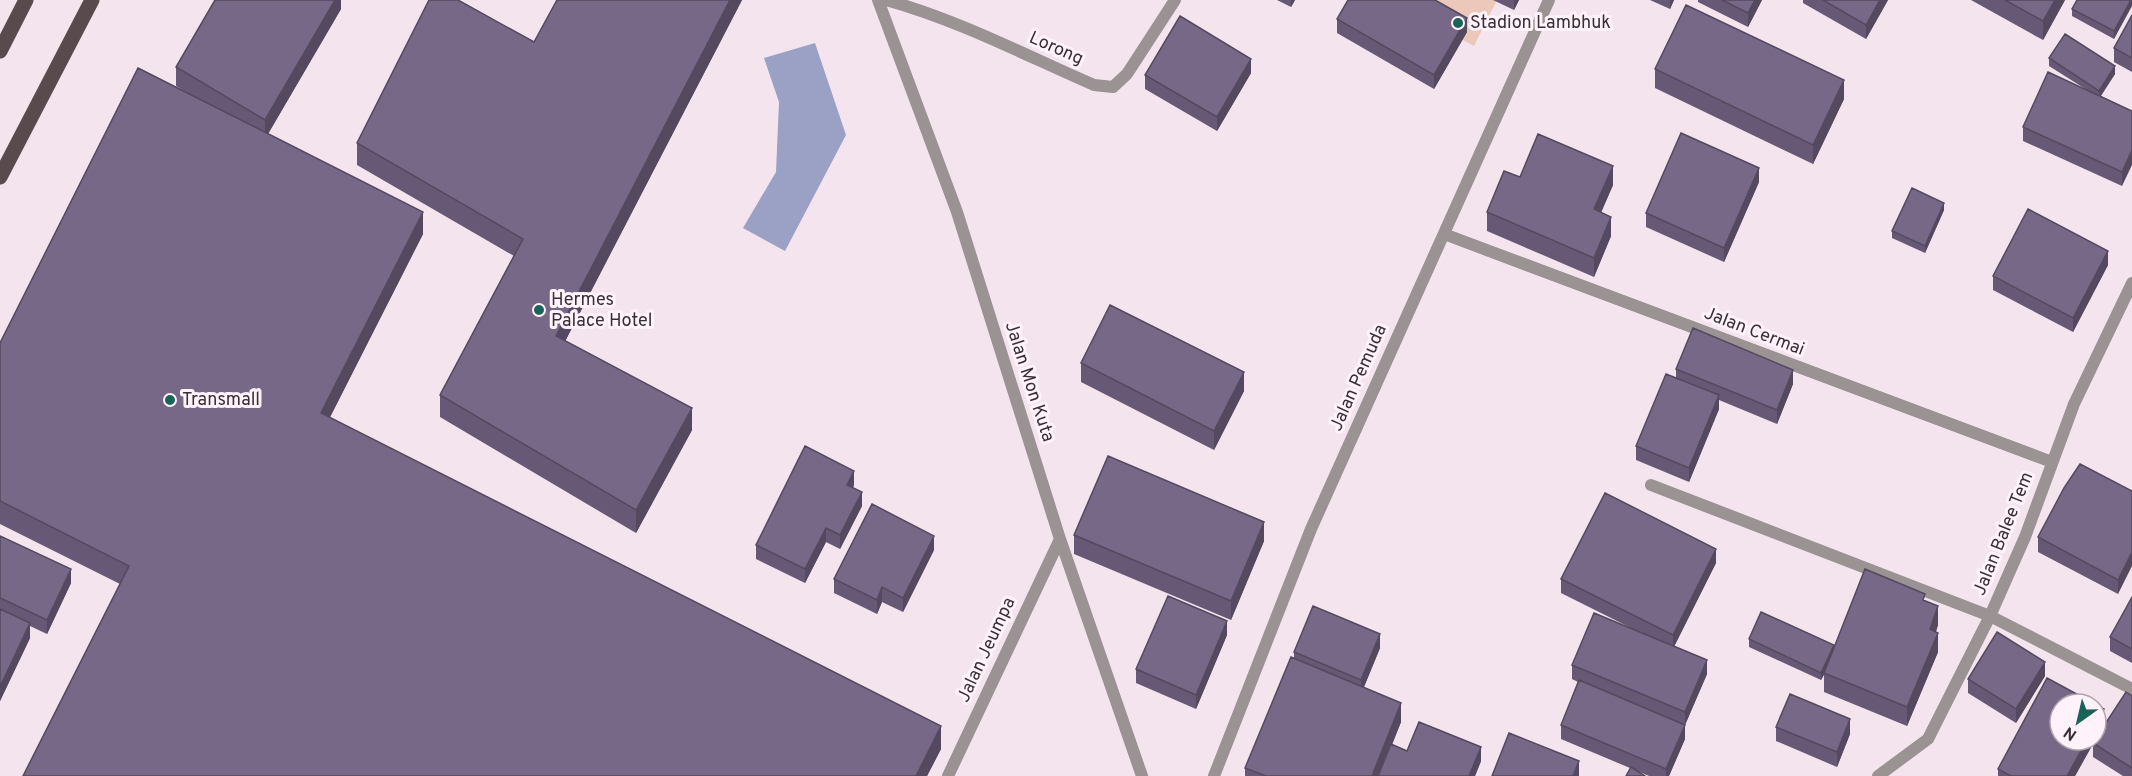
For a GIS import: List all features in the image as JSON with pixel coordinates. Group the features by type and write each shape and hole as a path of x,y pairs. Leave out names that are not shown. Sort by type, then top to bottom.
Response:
{"main road":[{"path":"0,51 26,0"},
{"path":"0,177 92,0"}],"street":[{"name":"Jalan Mon Kuta","path":"878,0 957,212 1060,539 1142,776"},
{"name":"Lorong","path":"886,0 918,9 953,23 1094,85 1113,87 1127,74 1175,0"},
{"name":"Jalan Pemuda","path":"1214,776 1311,529 1549,0"},
{"name":"Jalan Cermai","path":"1444,234 2052,462"},
{"name":"Jalan Balee Tem","path":"1878,776 1928,739 1990,616 2025,537 2074,404 2132,283"},
{"path":"1651,485 1990,616 2132,689"},
{"name":"Jalan Jeumpa","path":"948,776 1060,539"}],"shaded area":[{"name":"Stadion Lambhuk","path":"1387,0 1497,0 1474,46"}],"water":[{"path":"815,43 846,135 785,251 743,228 776,172 779,102 764,58"}],"building":[{"path":"215,0 335,0 265,120 176,67"},
{"name":"Hermes Palace Hotel","path":"429,0 458,0 534,42 557,0 730,0 556,336 692,408 636,510 440,395 523,239 357,143"},
{"path":"1348,0 1435,0 1467,18 1434,75 1337,19"},
{"path":"1722,0 1755,0 1748,13"},
{"path":"1823,0 1880,0 1866,25"},
{"path":"2005,0 2055,0 2043,21"},
{"path":"2077,0 2131,0 2114,31 2072,9"},
{"path":"1686,5 1844,80 1813,145 1655,69"},
{"path":"2132,15 2132,58 2114,48"},
{"path":"1180,16 1251,59 1217,117 1145,75"},
{"path":"2065,34 2115,66 2099,91 2049,58"},
{"name":"Transmall","path":"138,68 423,212 321,413 941,726 916,776 23,776 129,566 0,501 0,343"},
{"path":"2048,72 2132,111 2132,150 2122,172 2023,127"},
{"path":"1681,133 1759,168 1724,248 1646,213"},
{"path":"1538,134 1613,166 1594,209 1611,217 1594,258 1487,212 1504,171 1520,177"},
{"path":"1912,188 1944,203 1925,246 1892,231"},
{"path":"2028,209 2108,251 2073,318 1993,276"},
{"path":"1110,305 1244,372 1214,431 1081,363"},
{"path":"1693,328 1793,370 1777,410 1676,369"},
{"path":"1666,374 1719,395 1689,468 1636,446"},
{"path":"805,446 854,471 847,485 862,492 840,535 826,528 805,569 756,545"},
{"path":"1108,456 1264,522 1231,601 1074,535"},
{"path":"2080,464 2132,491 2132,552 2118,580 2038,537 2064,488"},
{"path":"1605,493 1716,549 1673,635 1561,579"},
{"path":"872,504 934,536 903,598 882,587 877,600 834,579"},
{"path":"0,536 71,569 47,620 0,598"},
{"path":"1865,569 1925,594 1923,600 1938,606 1930,629 1938,633 1907,707 1824,673"},
{"path":"1168,596 1227,621 1196,695 1136,669"},
{"path":"2132,597 2132,649 2110,637"},
{"path":"1313,606 1380,634 1361,680 1294,652"},
{"path":"0,609 30,623 0,687"},
{"path":"1761,612 1834,645 1821,673 1749,639"},
{"path":"1594,613 1707,660 1685,712 1572,665"},
{"path":"1997,632 2045,662 2016,709 1968,679"},
{"path":"1291,657 1401,703 1372,776 1266,776 1245,768"},
{"path":"2047,678 2073,692 2048,692 2048,752 2080,752 2067,776 2011,776 1998,769"},
{"path":"1579,680 1685,725 1666,769 1561,725"},
{"path":"2126,692 2132,696 2132,768 2107,752 2108,720"},
{"path":"1790,694 1850,719 1837,752 1776,727"},
{"path":"1419,722 1481,747 1469,776 1378,776 1391,744 1407,751"},
{"path":"1509,733 1579,761 1573,776 1492,776"},
{"path":"1631,767 1645,776 1626,776"}],"place":[{"name":"Stadion Lambhuk","path":"1458,23"},
{"name":"Hermes Palace Hotel","path":"539,310"},
{"name":"Transmall","path":"170,400"}]}
